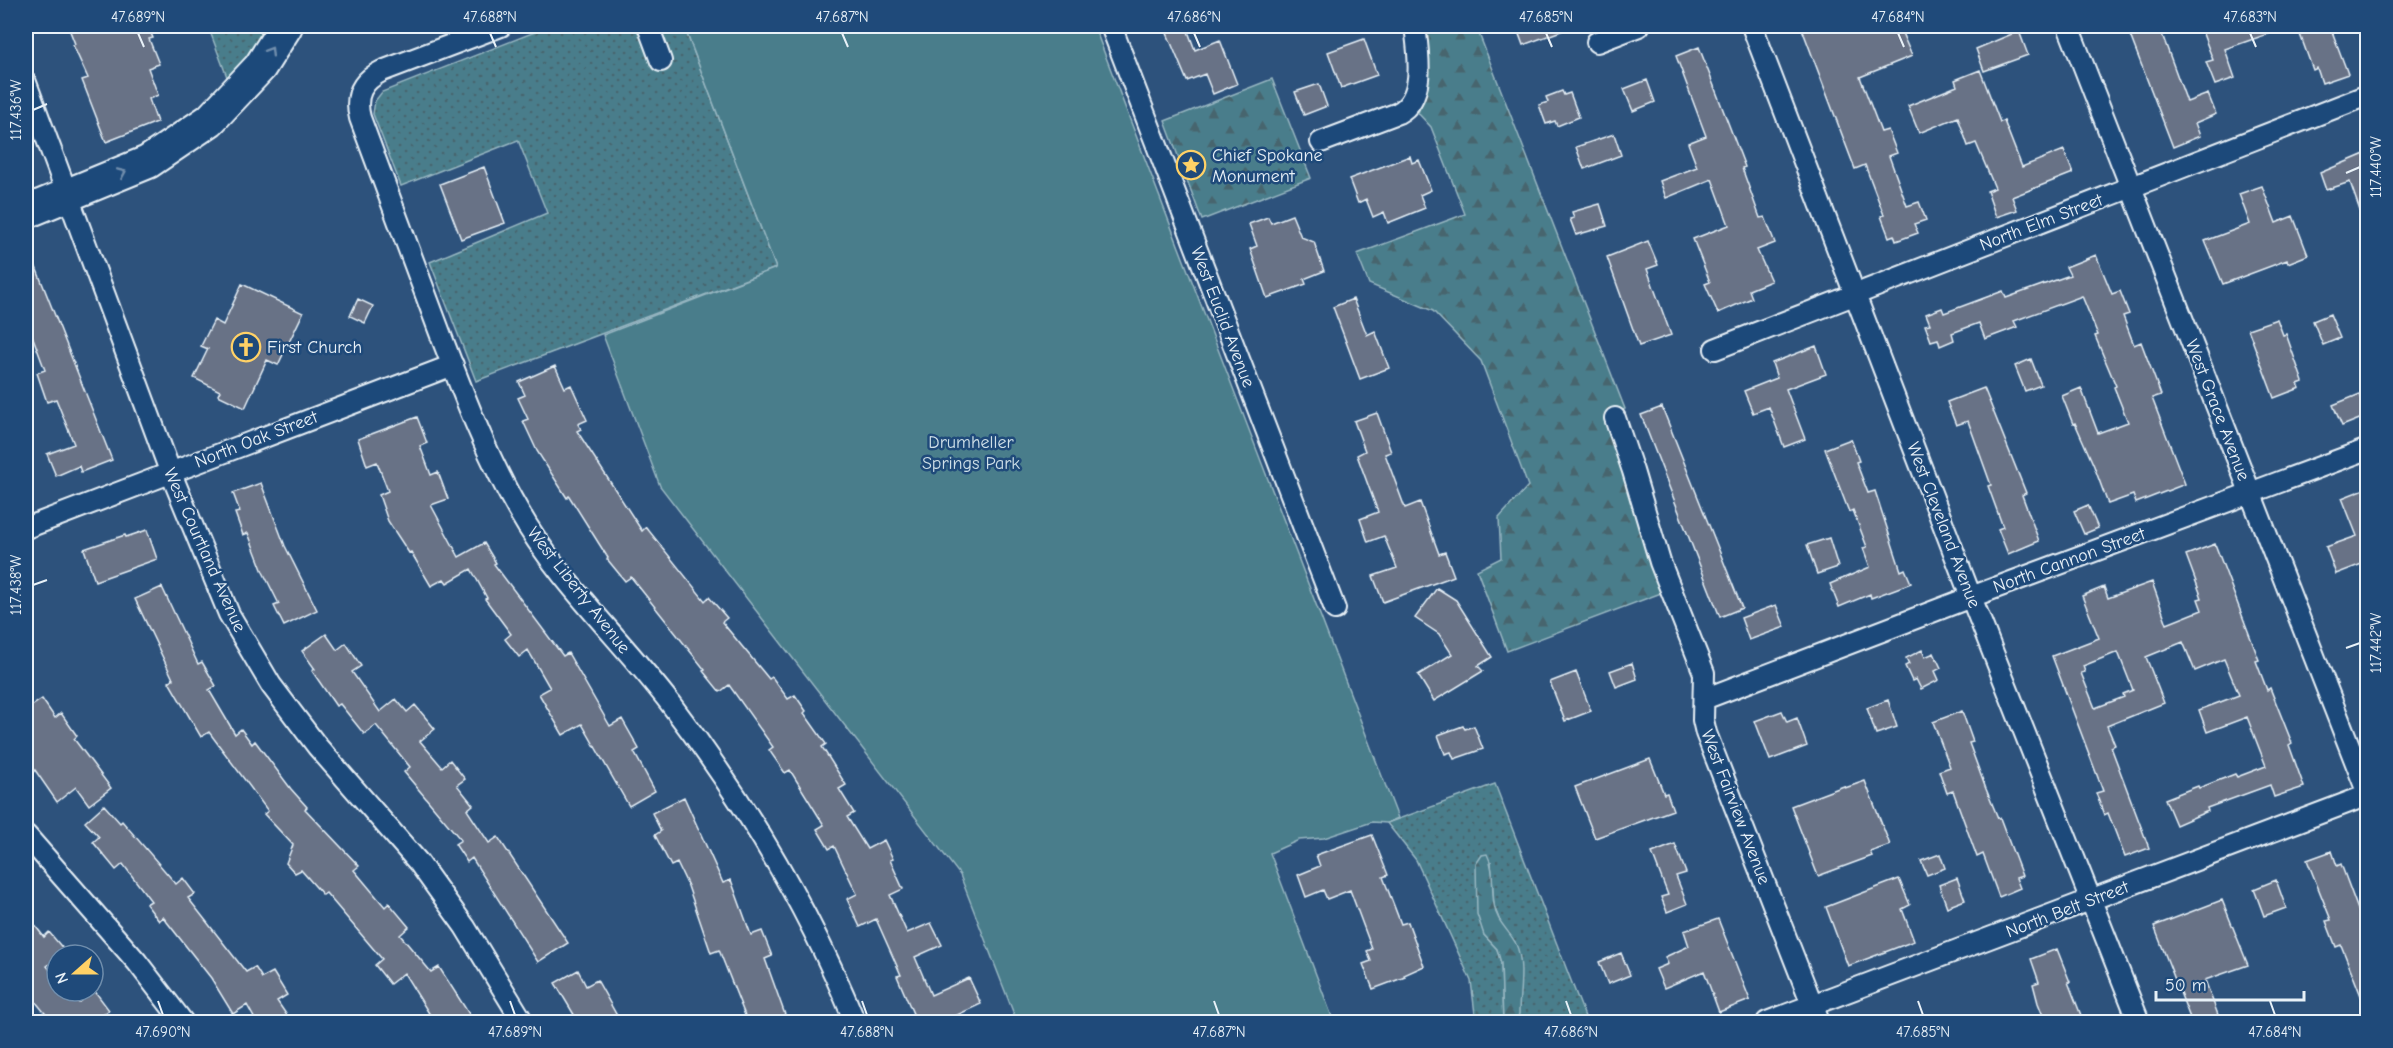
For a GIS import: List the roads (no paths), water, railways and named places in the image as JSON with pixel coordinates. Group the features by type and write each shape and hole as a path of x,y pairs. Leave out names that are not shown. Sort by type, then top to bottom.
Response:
{"main road":[{"path":"26,212 148,162 210,120 260,67 286,26"}],"street":[{"name":"West Liberty Avenue","path":"501,26 382,70 369,78 360,90 357,104 360,118 453,365 484,442 518,511 563,576 669,702 715,766 759,833 803,911 855,1023"},
{"path":"648,26 661,61"},
{"name":"West Euclid Avenue","path":"1111,26 1335,609"},
{"path":"1321,142 1392,115 1408,105 1414,95 1417,79 1418,53 1415,26"},
{"path":"1597,42 1639,26"},
{"name":"West Cleveland Avenue","path":"1752,26 1971,597 2139,1023"},
{"name":"West Grace Avenue","path":"2068,26 2367,794"},
{"name":"West Courtland Avenue","path":"26,82 170,471 229,614 271,686 317,746 419,863 465,927 523,1023"},
{"name":"North Elm Street","path":"1715,349 2367,95"},
{"name":"North Oak Street","path":"26,528 170,471 453,365"},
{"name":"West Fairview Avenue","path":"1615,418 1660,562 1702,667 1705,683 1703,720 1706,733 1816,1014"},
{"name":"North Cannon Street","path":"1704,699 2367,449"},
{"name":"North Belt Street","path":"1767,1023 1816,1014 2091,900 2367,794"},
{"path":"26,835 137,962 183,1023"}],"place":[{"name":"Chief Spokane Monument","path":"1191,165"},
{"name":"First Church","path":"246,347"}],"park label":[{"name":"Drumheller Springs Park","path":"971,452"}]}
